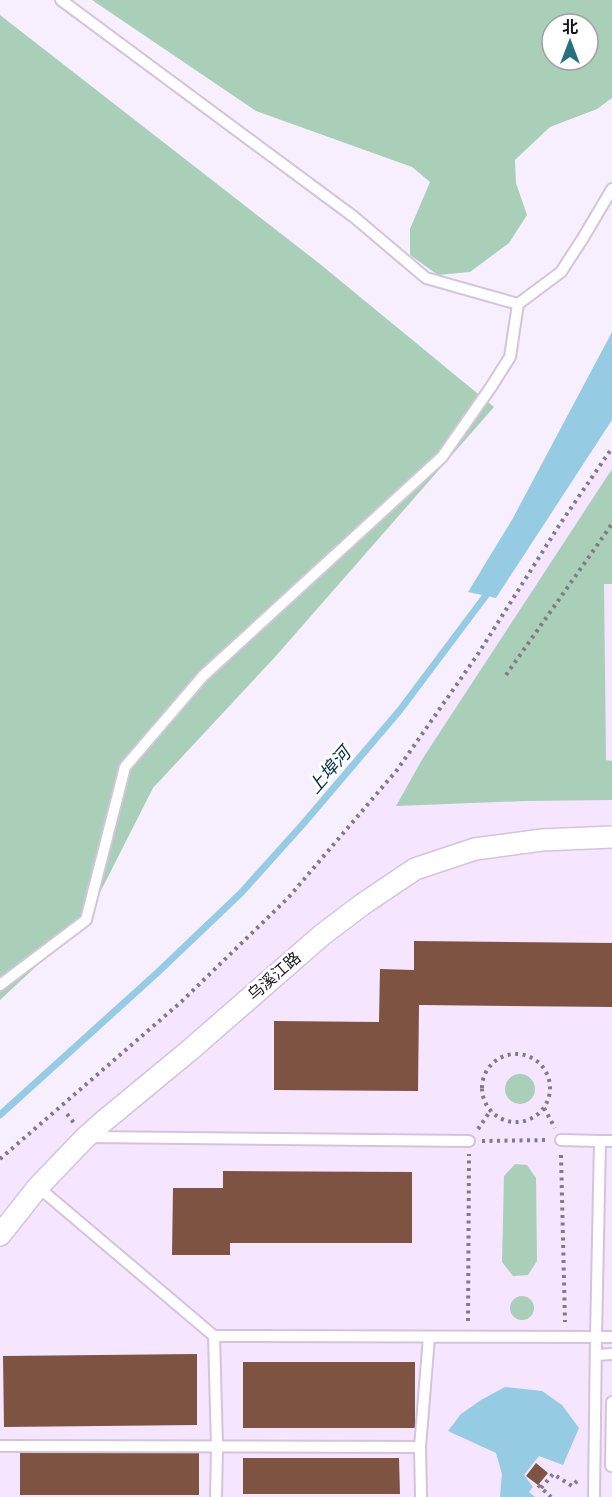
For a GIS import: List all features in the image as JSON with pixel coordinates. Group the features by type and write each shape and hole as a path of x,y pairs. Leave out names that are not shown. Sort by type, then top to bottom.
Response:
{"street":[{"name":"乌溪江路","path":"0,1235 38,1187 104,1121 190,1050 322,934 415,869 475,849 542,840 612,837"}],"lane":[{"path":"61,0 354,217 426,278 518,304"},
{"path":"0,985 86,920 125,766 203,676 442,457 510,357 518,304 561,272 612,189"},
{"path":"86,1137 469,1141"},
{"path":"561,1140 606,1141 596,1337 594,1497"},
{"path":"38,1187 214,1336 612,1337"},
{"path":"214,1336 216,1497"},
{"path":"421,1497 420,1447 429,1337"},
{"path":"596,1354 612,1354"},
{"path":"594,1465 611,1466 612,1402"},
{"path":"0,1446 420,1447"}],"path":[{"path":"0,1159 181,1002 288,898 397,770 478,654 560,524 612,448"},
{"path":"506,675 612,524"},
{"path":"515,1054 536,1060 544,1068 549,1078 549,1099 536,1116 527,1121 516,1122 495,1115 491,1110 483,1095 483,1084 486,1072 493,1063 515,1054"},
{"path":"468,1337 469,1141 491,1110"},
{"path":"469,1141 561,1140 565,1337"},
{"path":"551,1497 540,1486 553,1474 572,1486 594,1465"}],"shaded area":[{"path":"612,448 612,1497 0,1497 0,1159 181,1002 288,898 397,770 478,654 560,524"}],"green space":[{"path":"92,0 612,0 612,98 597,109 550,127 515,160 516,183 527,215 509,243 470,272 438,275 410,255 410,229 430,182 412,167 256,111"},
{"path":"0,15 320,264 494,407 275,657 153,788 86,920 0,1000"},
{"path":"612,469 612,584 604,584 606,760 612,761 612,800 396,806 423,758"},
{"path":"520,1074 531,1078 535,1089 531,1100 520,1104 509,1100 505,1089 509,1078"},
{"path":"515,1164 527,1165 536,1178 537,1261 528,1275 513,1276 502,1262 504,1176"},
{"path":"522,1296 530,1300 534,1308 530,1316 522,1320 514,1316 510,1308 514,1300"}],"water":[{"path":"612,332 612,420 496,598 468,592 513,518"},
{"path":"505,1387 542,1391 562,1405 579,1428 563,1465 539,1456 524,1475 533,1487 529,1492 535,1497 500,1497 502,1474 496,1453 448,1431 461,1414"}],"building":[{"path":"414,941 612,943 612,1007 419,1005 418,1091 274,1090 274,1021 379,1022 380,969 414,970"},
{"path":"223,1171 412,1172 412,1243 230,1243 230,1255 172,1255 173,1188 223,1188"},
{"path":"197,1354 197,1425 4,1427 3,1356"},
{"path":"243,1362 415,1362 415,1428 243,1428"},
{"path":"20,1453 199,1453 199,1495 20,1495"},
{"path":"243,1458 399,1458 400,1494 243,1494"},
{"path":"536,1463 548,1473 538,1485 526,1476"}],"waterway":[{"name":"上埠河","path":"0,1115 157,973 241,893 400,710 490,590"}]}
